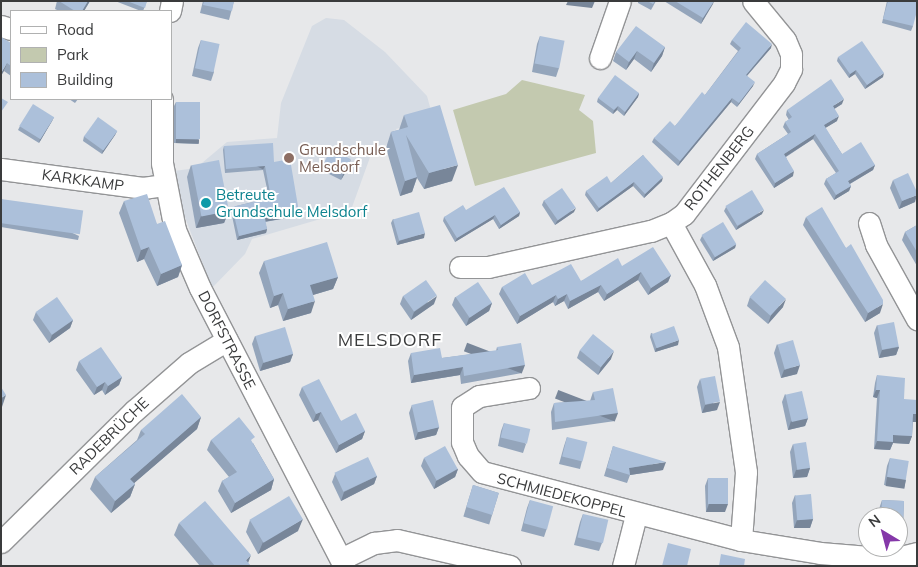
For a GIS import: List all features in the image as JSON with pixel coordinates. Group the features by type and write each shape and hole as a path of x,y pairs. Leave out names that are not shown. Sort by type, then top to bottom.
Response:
{"street":[{"path":"600,58 620,1"},
{"name":"ROTHENBERG","path":"460,267 488,267 671,223 692,205 788,76 791,54 776,27 753,1"},
{"name":"DORFSTRASSE","path":"162,100 165,185 175,230 227,340 342,563"},
{"name":"KARKKAMP","path":"1,169 142,188 165,185"},
{"path":"671,223 705,285 728,347 746,472 741,540"},
{"path":"869,223 876,245 917,319"},
{"name":"RADEBRÜCHE","path":"1,542 134,411 189,363 227,340"},
{"name":"SCHMIEDEKOPPEL","path":"529,388 479,396 462,407 461,436 471,461 488,476 636,515 741,540 820,553 892,559 917,553"},
{"name":"SCHMIEDEKOPPEL","path":"623,566 636,515"},
{"path":"342,563 374,543 397,540 510,566"}],"shaded area":[{"name":"Grundschule Melsdorf","path":"326,18 344,20 385,52 427,96 433,118 396,129 399,141 373,149 351,210 252,239 245,254 212,288 183,212 174,171 196,168 227,142 277,138 281,103 312,26"}],"green space":[{"path":"522,80 585,95 579,110 593,121 596,153 475,186 453,110 506,94"}],"building":[{"path":"59,1 88,1 83,10 73,10"},
{"path":"127,1 147,1 145,8"},
{"path":"204,1 234,1 232,11 203,5"},
{"path":"675,1 714,1 703,18"},
{"path":"888,1 917,2 913,26 883,19"},
{"path":"746,22 772,44 746,75 755,82 739,103 732,98 680,161 654,138 670,121 675,126 702,92 705,95 741,48 732,40"},
{"path":"636,26 665,47 654,63 637,51 629,62 616,52"},
{"path":"540,36 565,41 559,68 535,63"},
{"path":"1,37 10,42 10,65 7,63 1,73"},
{"path":"201,40 220,44 214,72 195,68"},
{"path":"862,41 884,73 867,85 856,70 850,74 838,57"},
{"path":"615,75 639,93 625,112 618,106 614,110 598,98"},
{"path":"831,79 844,99 833,106 839,116 824,125 842,154 861,142 875,165 848,181 851,186 836,195 826,179 839,171 815,134 784,154 794,171 775,183 757,154 791,132 785,122 792,117 787,110"},
{"path":"1,98 8,102 1,112"},
{"path":"176,102 200,102 200,139 176,139"},
{"path":"33,104 54,117 40,139 19,126"},
{"path":"440,105 458,165 429,173 406,135 417,177 405,181 391,132 408,127 404,115"},
{"path":"98,117 117,131 103,151 84,136"},
{"path":"273,143 274,162 290,159 299,212 265,218 267,229 239,236 232,207 271,198 265,166 226,169 224,146"},
{"path":"331,149 351,159 344,172 324,162"},
{"path":"643,155 663,177 645,194 634,182 599,208 586,191 607,176 611,183"},
{"path":"219,160 229,211 201,216 192,165"},
{"path":"908,173 917,195 902,201 893,180"},
{"path":"504,187 520,212 501,225 495,215 457,238 444,217 463,205 466,210"},
{"path":"562,188 576,208 558,220 544,201"},
{"path":"752,190 764,210 737,226 725,206"},
{"path":"147,194 157,224 165,221 182,265 161,274 149,247 141,250 124,201"},
{"path":"1,199 83,211 80,234 1,223"},
{"path":"822,207 846,248 851,244 883,300 883,304 868,313 806,217"},
{"path":"419,212 425,233 399,241 393,219"},
{"path":"723,222 736,244 715,257 702,235"},
{"path":"917,225 917,252 905,232"},
{"path":"327,242 338,277 310,285 315,301 288,309 283,293 274,296 264,261"},
{"path":"653,247 671,275 651,288 641,272 607,294 601,285 570,301 567,294 558,299 556,295 520,316 502,287 525,273 532,285 571,264 581,281 618,258 622,266"},
{"path":"426,280 437,296 414,312 403,296"},
{"path":"765,280 786,299 770,316 750,297"},
{"path":"478,282 492,303 470,318 456,297"},
{"path":"57,297 73,320 52,335 36,312"},
{"path":"894,322 899,347 882,350 877,325"},
{"path":"674,326 679,340 657,348 651,334"},
{"path":"285,327 293,354 264,363 255,336"},
{"path":"593,334 614,351 601,367 580,350"},
{"path":"793,340 800,365 785,369 778,344"},
{"path":"521,343 525,365 464,376 463,367 414,375 411,353 440,348 442,358 498,350 497,347"},
{"path":"101,347 122,377 108,386 105,382 97,387 79,361"},
{"path":"877,375 905,378 904,399 917,400 917,414 913,414 912,436 893,435 893,442 877,441 880,390 876,390"},
{"path":"715,376 720,402 705,404 700,379"},
{"path":"319,379 341,421 356,413 365,431 339,445 321,412 316,414 302,387"},
{"path":"1,387 6,395 1,398"},
{"path":"613,388 618,413 555,422 554,403 595,400 593,392"},
{"path":"802,391 808,418 792,422 785,395"},
{"path":"182,394 201,417 130,479 135,484 115,501 95,477 145,434 141,430"},
{"path":"433,400 439,427 418,432 412,405"},
{"path":"239,417 255,437 251,440 274,479 235,503 222,481 237,472 211,440"},
{"path":"504,423 530,429 527,444 501,438"},
{"path":"567,437 587,442 583,461 562,456"},
{"path":"806,442 810,468 797,470 793,444"},
{"path":"445,446 458,469 437,480 424,458"},
{"path":"613,446 666,462 629,468 630,475 607,468"},
{"path":"368,457 377,476 343,492 334,473"},
{"path":"890,458 909,461 906,480 887,477"},
{"path":"708,478 728,478 728,504 708,504"},
{"path":"473,485 499,493 492,515 466,507"},
{"path":"811,494 813,519 797,520 795,495"},
{"path":"289,496 303,519 263,543 250,520"},
{"path":"530,500 553,506 547,529 524,523"},
{"path":"882,500 904,501 904,507 882,507"},
{"path":"205,501 251,555 246,560 251,566 215,566 179,523"},
{"path":"583,514 608,520 603,543 578,537"},
{"path":"668,543 691,549 687,566 662,566"},
{"path":"721,554 745,559 744,566 719,566"}],"place":[{"name":"Grundschule Melsdorf","path":"289,158"},
{"name":"Betreute Grundschule Melsdorf","path":"206,203"}],"district":[{"name":"MELSDORF","path":"390,340"}]}
